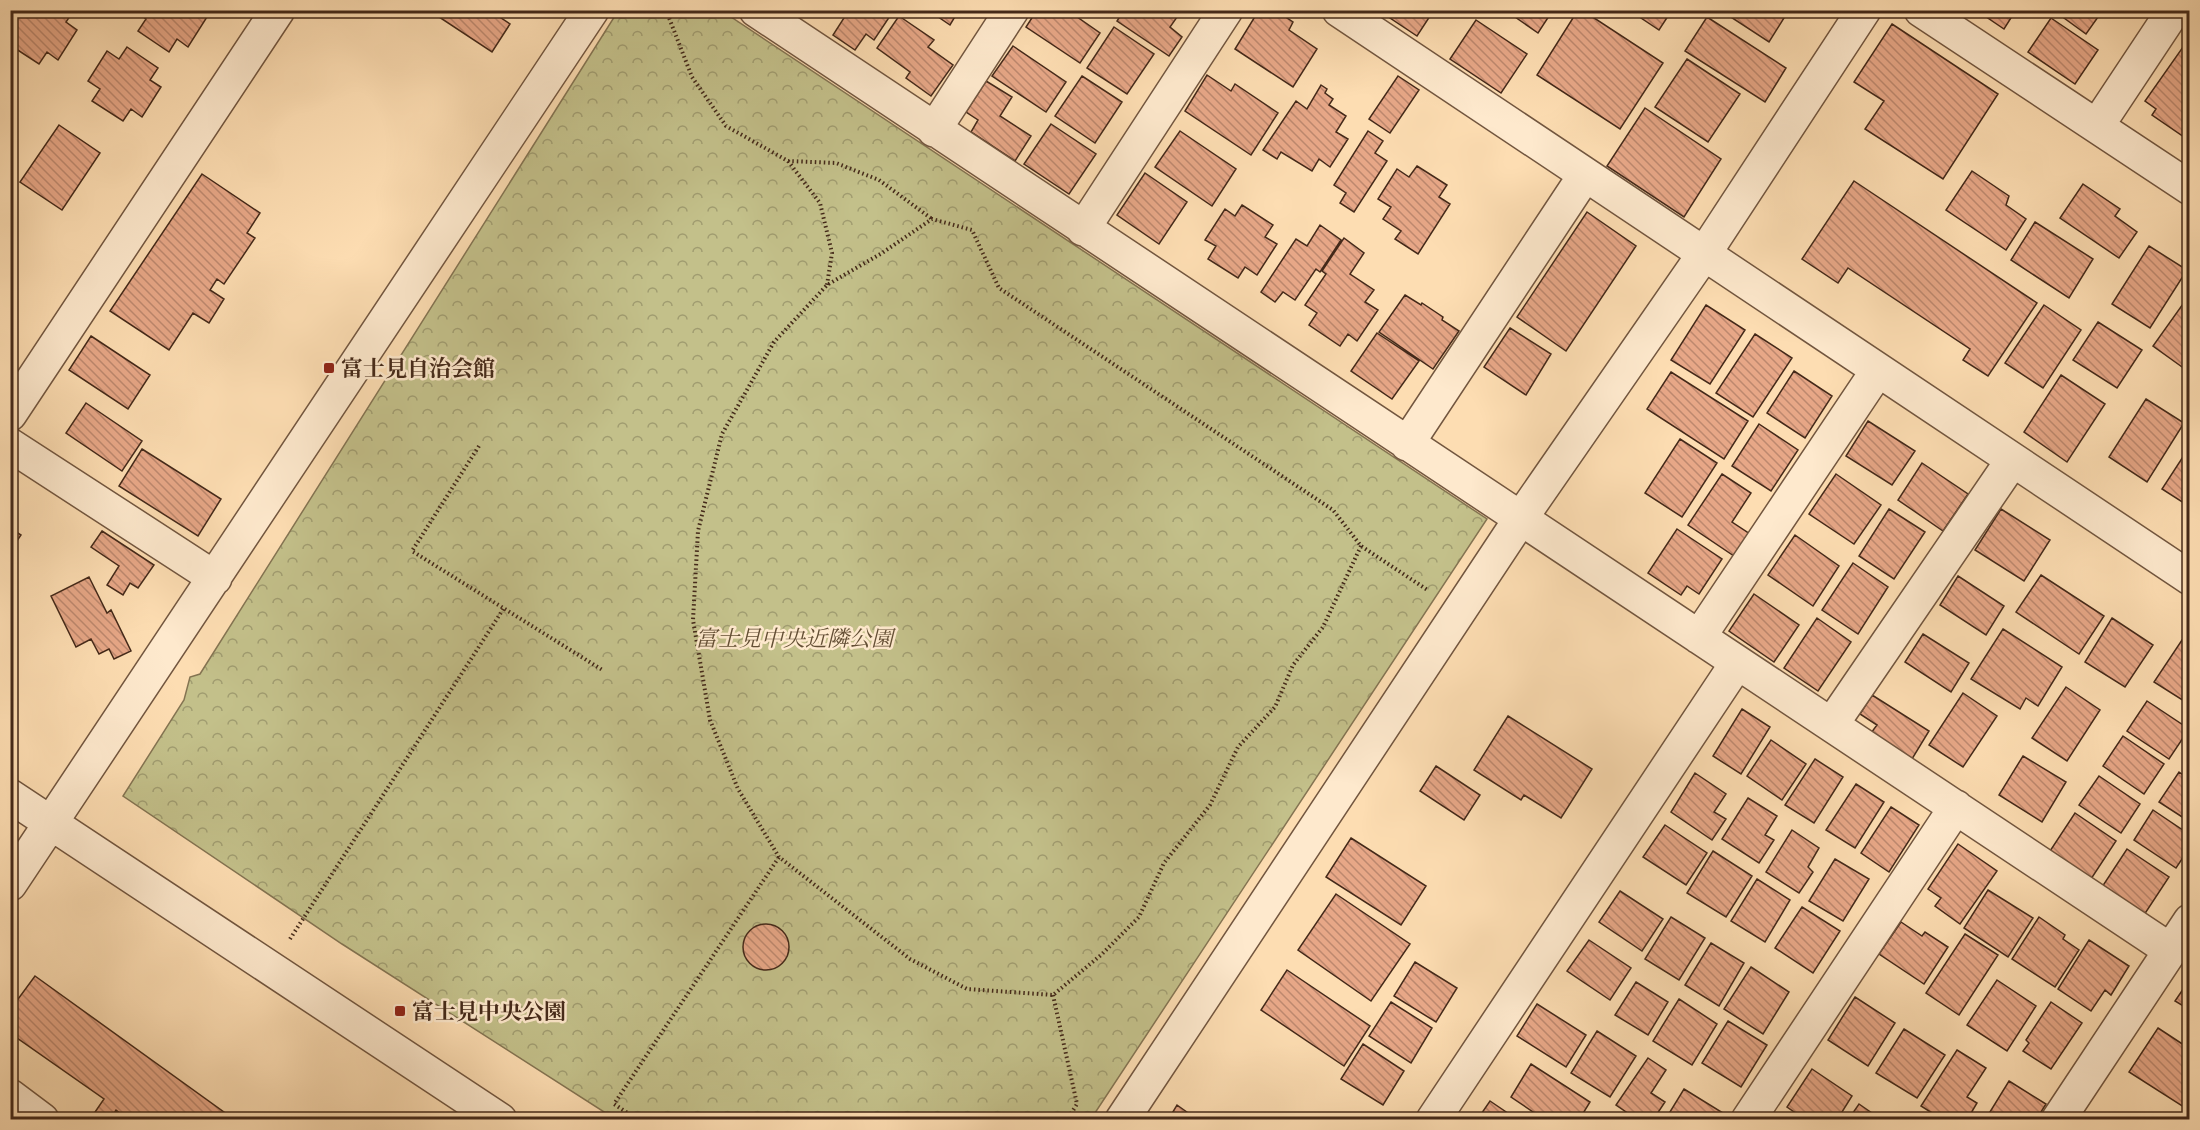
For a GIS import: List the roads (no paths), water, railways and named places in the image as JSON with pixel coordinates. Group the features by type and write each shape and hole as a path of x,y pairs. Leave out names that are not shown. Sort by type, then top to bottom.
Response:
{"street":[{"path":"10,414 278,10"},
{"path":"10,884 592,10"},
{"path":"756,10 2170,950"},
{"path":"934,130 1012,10"},
{"path":"1083,229 1226,10"},
{"path":"1339,10 2190,578"},
{"path":"1122,1119 1521,518 1704,254 1864,10"},
{"path":"1921,10 2190,188"},
{"path":"2097,126 2174,10"},
{"path":"1407,444 1586,175"},
{"path":"1699,637 1878,370"},
{"path":"10,445 215,578"},
{"path":"1833,724 2012,460"},
{"path":"1434,1119 1737,663"},
{"path":"10,796 500,1119"},
{"path":"1748,1119 1956,807"},
{"path":"2058,1119 2190,921"},
{"path":"10,1096 42,1119"}],"place":[{"name":"富士見自治会館","path":"329,368"},
{"name":"富士見中央公園","path":"400,1011"}],"park label":[{"name":"富士見中央近隣公園","path":"794,638"}]}
